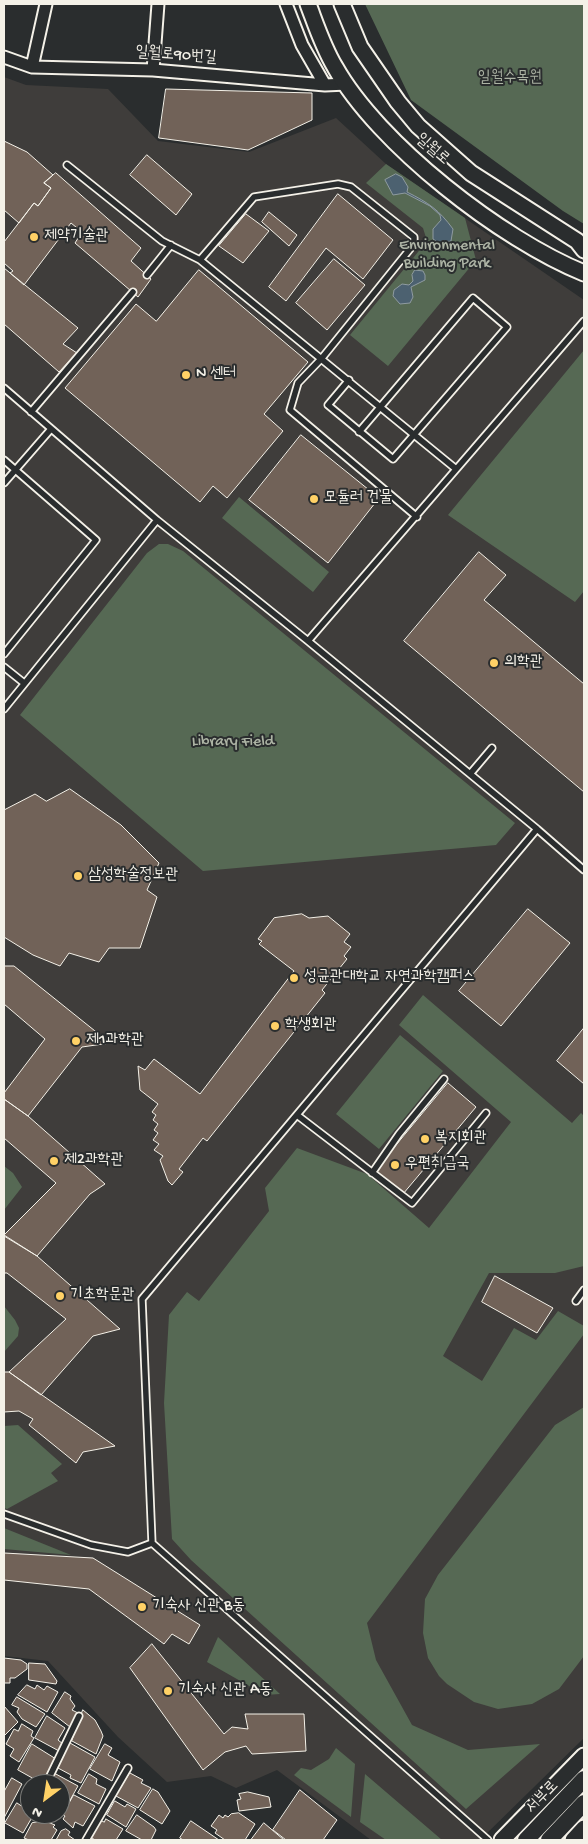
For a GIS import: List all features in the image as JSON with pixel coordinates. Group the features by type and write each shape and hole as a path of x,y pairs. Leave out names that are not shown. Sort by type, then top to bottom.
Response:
{"main road":[{"name":"서부로","path":"526,1840 584,1779"},
{"name":"서부로","path":"550,1840 584,1803"}],"street":[{"path":"32,67 46,4"},
{"path":"154,70 158,4"},
{"path":"286,4 302,45 325,85"},
{"name":"일월로","path":"308,4 321,39 335,68 393,139 445,185 485,216 559,263 584,273"},
{"name":"일월로","path":"342,4 360,47 398,102 418,126 471,173 577,241 584,250"},
{"name":"일월로90번길","path":"4,57 32,67 154,70 325,85 347,84"},
{"name":"서부로","path":"502,1840 584,1756"},
{"path":"573,1840 584,1828"}],"lane":[{"path":"67,165 162,241 200,260 456,469"},
{"path":"200,260 254,197 338,184 351,187 414,237 414,244 322,358 298,383 290,410 417,517"},
{"path":"147,275 172,245"},
{"path":"31,412 133,292"},
{"path":"348,380 328,406 359,432 393,459 506,327 473,298 359,432"},
{"path":"308,641 417,517 584,320"},
{"path":"4,388 157,520 308,641 537,829 584,870"},
{"path":"4,483 51,429"},
{"path":"4,460 96,540 4,654"},
{"path":"4,709 157,520"},
{"path":"4,667 24,683"},
{"path":"470,774 492,748"},
{"path":"488,1840 152,1543 142,1299 537,829"},
{"path":"372,1173 399,1134 444,1079"},
{"path":"297,1115 412,1203 486,1113"},
{"path":"576,1301 584,1290"},
{"path":"4,1514 91,1544 128,1552 152,1543"},
{"path":"51,1774 79,1716"},
{"path":"86,1840 128,1768"}],"shaded area":[{"name":"성균관대학교 자연과학캠퍼스","path":"4,77 26,85 108,89 158,141 249,152 336,118 386,164 584,300 584,1738 480,1840 371,1840 277,1770 236,1788 211,1776 167,1782 118,1737 48,1661 4,1656"}],"green space":[{"name":"일월수목원","path":"365,4 584,4 584,224 563,211 411,100"},
{"name":"Environmental Building Park","path":"386,164 465,218 476,260 388,366 350,335 427,241 423,228 366,183"},
{"path":"584,350 584,591 575,602 448,515"},
{"path":"239,497 329,572 313,592 222,518"},
{"name":"Library Field","path":"159,544 168,544 183,551 515,823 496,845 203,871 20,715 147,553"},
{"path":"423,995 572,1123 581,1113 584,1116 584,1266 555,1273 489,1273 443,1356 482,1381 514,1328 536,1340 558,1311 584,1326 584,1334 367,1623 376,1660 412,1725 468,1750 540,1744 466,1809 191,1560 172,1539 164,1403 169,1315 187,1292 199,1301 269,1211 265,1188 297,1148 367,1174 429,1228 511,1122 399,1025"},
{"path":"400,1035 443,1071 379,1149 336,1114"},
{"path":"4,1166 13,1173 22,1187 4,1210"},
{"path":"4,1306 19,1328 18,1336 4,1352"},
{"path":"584,1407 584,1656 559,1689 532,1704 498,1709 474,1702 447,1684 439,1676 428,1658 423,1633 425,1599 438,1575 555,1425"},
{"path":"18,1425 62,1464 51,1473 58,1481 7,1509 4,1508 4,1426"},
{"path":"4,1528 71,1555 4,1549"},
{"path":"218,1637 280,1694 265,1695 207,1662"},
{"path":"336,1748 355,1764 351,1817 294,1775 301,1768 311,1770 329,1759"},
{"path":"365,1774 442,1840 386,1840 360,1822"}],"water":[{"path":"396,174 402,177 408,187 407,192 422,200 433,208 448,222 453,229 451,241 440,244 433,239 433,229 441,220 440,215 430,206 405,193 393,195 385,180"},
{"path":"415,270 423,271 425,280 411,287 413,297 410,303 400,304 393,296 394,290 402,284 409,285 413,281 412,275"}],"building":[{"path":"166,89 312,93 312,120 248,150 159,138"},
{"path":"4,141 27,152 53,175 44,183 51,188 38,206 34,203 19,223 4,210"},
{"path":"147,155 192,194 176,215 130,175"},
{"name":"제약기술관","path":"56,173 141,248 131,261 151,279 138,297 75,243 82,232 71,223 24,285 10,273 13,271 4,263 4,242 34,203 38,206 51,188 44,183"},
{"path":"338,194 393,240 363,279 326,248 286,301 269,287"},
{"path":"269,212 297,235 289,246 262,222"},
{"path":"246,214 269,231 243,263 219,246"},
{"path":"334,259 365,285 327,330 296,303"},
{"path":"4,268 78,328 63,344 77,353 59,372 4,324"},
{"name":"N 센터","path":"199,270 308,362 264,414 283,431 227,498 213,486 200,502 65,388 136,304 156,321"},
{"name":"모듈러 건물","path":"301,435 379,498 328,563 249,500"},
{"name":"의학관","path":"479,552 506,575 484,600 584,684 584,792 404,641"},
{"name":"삼성학술정보관","path":"70,789 121,825 159,863 147,890 157,897 140,948 109,948 99,962 69,953 60,966 33,955 4,937 4,810 35,794 46,801"},
{"path":"528,909 570,943 501,1026 459,991"},
{"name":"학생회관","path":"302,914 309,918 328,916 350,934 344,942 351,947 344,956 347,959 322,990 325,993 207,1141 203,1138 179,1169 183,1172 172,1185 168,1181 160,1160 163,1156 154,1150 159,1144 153,1140 158,1133 154,1130 158,1124 153,1120 156,1115 152,1112 158,1104 140,1090 138,1066 145,1070 154,1059 200,1094 294,971 259,944 262,941 258,939 274,918"},
{"name":"제1과학관","path":"4,966 14,966 110,1043 82,1047 28,1116 4,1099 4,1093 45,1039 4,1004"},
{"path":"584,1028 584,1084 557,1061"},
{"name":"복지회관","path":"448,1083 476,1107 403,1194 375,1171"},
{"name":"제2과학관","path":"4,1099 28,1116 105,1184 90,1194 37,1256 4,1235 56,1183 4,1138"},
{"name":"기초학문관","path":"4,1236 37,1256 120,1329 93,1336 41,1395 9,1372 66,1319 7,1273 4,1273"},
{"path":"495,1276 553,1308 537,1333 482,1302"},
{"path":"4,1372 9,1372 115,1446 83,1452 76,1463 29,1425 33,1419 19,1411 4,1412"},
{"name":"기숙사 신관 B동","path":"4,1553 93,1558 200,1625 189,1644 172,1634 164,1644 89,1589 4,1580"},
{"name":"기숙사 신관 A동","path":"152,1644 224,1734 232,1727 248,1729 245,1714 304,1714 306,1751 252,1754 246,1746 225,1752 203,1770 130,1668"},
{"path":"4,1658 21,1660 27,1664 27,1669 15,1678 10,1678 10,1683 4,1683"},
{"path":"29,1663 45,1664 57,1681 56,1684 29,1680"},
{"path":"27,1685 35,1689 37,1685 44,1690 47,1686 58,1692 47,1712 18,1695"},
{"path":"65,1692 71,1696 70,1699 75,1706 72,1710 78,1713 70,1727 52,1713"},
{"path":"17,1697 45,1714 36,1727 22,1719 17,1712 19,1708 12,1705"},
{"path":"4,1706 18,1722 4,1736"},
{"path":"83,1710 95,1720 103,1736 96,1754 72,1741"},
{"path":"47,1716 65,1728 58,1740 63,1744 59,1751 35,1738"},
{"path":"22,1724 33,1731 31,1736 34,1738 19,1762 10,1756 14,1749 6,1744 14,1729 18,1731"},
{"path":"70,1743 95,1757 81,1783 70,1778 70,1774 58,1768"},
{"path":"32,1744 56,1759 48,1774 25,1774 18,1770"},
{"path":"105,1744 112,1748 108,1755 120,1762 112,1781 90,1769"},
{"path":"130,1773 143,1780 141,1783 151,1788 138,1808 116,1796"},
{"path":"89,1774 97,1779 96,1784 106,1789 99,1804 78,1793"},
{"path":"12,1778 20,1783 20,1788 4,1818 4,1792"},
{"path":"70,1782 78,1786 70,1800"},
{"path":"153,1789 158,1792 170,1811 162,1824 140,1810"},
{"path":"300,1790 337,1820 323,1840 286,1840 273,1830"},
{"path":"248,1792 269,1797 271,1807 239,1811 237,1800 241,1799 239,1794"},
{"path":"74,1795 95,1806 83,1826 75,1822 73,1828 69,1824 70,1802"},
{"path":"115,1801 125,1807 127,1804 136,1809 126,1827 107,1815"},
{"path":"17,1803 20,1805 20,1824 28,1824 23,1833 5,1823"},
{"path":"239,1813 255,1824 245,1840 225,1840 215,1833 217,1830 211,1826 219,1815 223,1818 225,1815 228,1817 231,1814"},
{"path":"137,1815 156,1830 151,1840 142,1840 126,1831"},
{"path":"106,1819 123,1829 116,1840 95,1840 89,1836 100,1820 104,1822"},
{"path":"191,1821 219,1840 183,1840 180,1838"},
{"path":"264,1823 284,1840 251,1840"},
{"path":"31,1824 52,1824 57,1830 51,1840 29,1840 24,1838"},
{"path":"66,1829 70,1832 68,1835 75,1840 56,1840 61,1831"}],"place":[{"name":"제약기술관","path":"34,237"},
{"name":"N 센터","path":"186,375"},
{"name":"모듈러 건물","path":"314,499"},
{"name":"의학관","path":"494,663"},
{"name":"삼성학술정보관","path":"78,876"},
{"name":"성균관대학교 자연과학캠퍼스","path":"294,978"},
{"name":"학생회관","path":"275,1026"},
{"name":"제1과학관","path":"76,1041"},
{"name":"복지회관","path":"425,1139"},
{"name":"제2과학관","path":"54,1161"},
{"name":"우편취급국","path":"395,1165"},
{"name":"기초학문관","path":"60,1296"},
{"name":"기숙사 신관 B동","path":"142,1607"},
{"name":"기숙사 신관 A동","path":"168,1691"}]}
